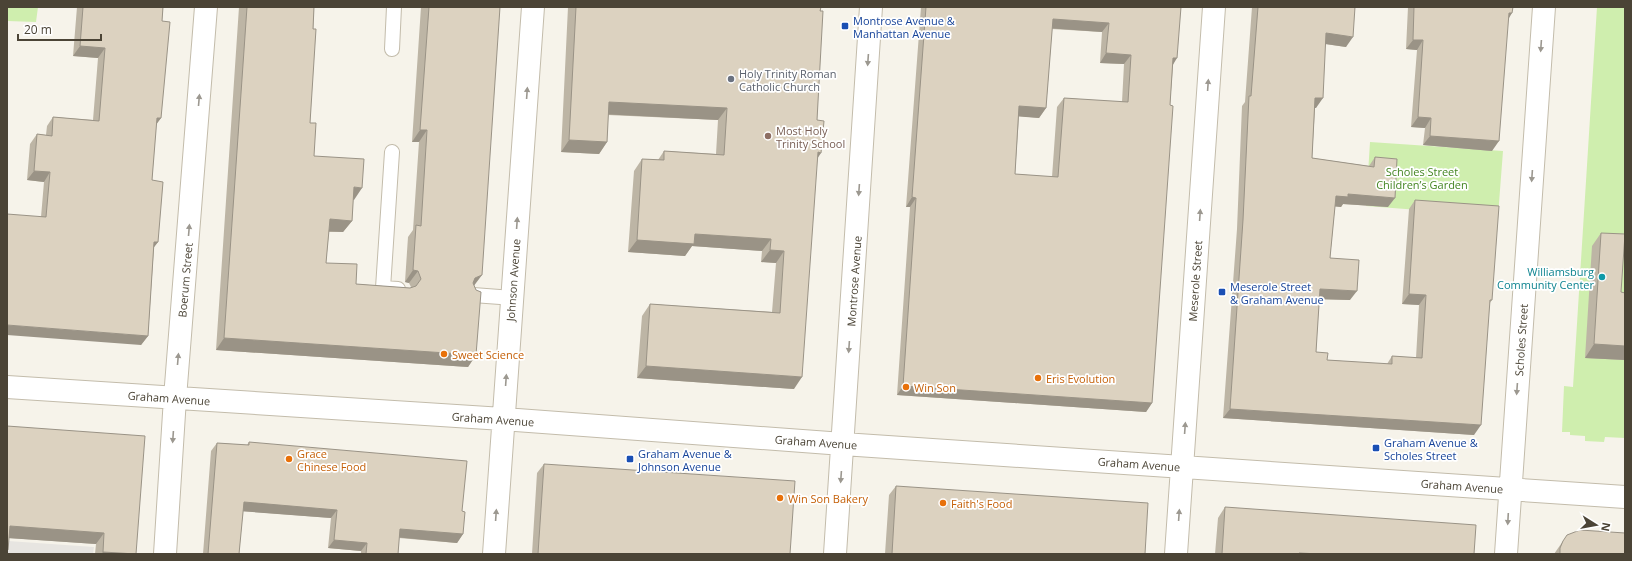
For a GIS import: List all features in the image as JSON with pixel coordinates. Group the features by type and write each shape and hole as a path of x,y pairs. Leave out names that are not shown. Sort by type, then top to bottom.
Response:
{"street":[{"name":"Boerum Street","path":"165,554 175,398 206,7"},
{"name":"Johnson Avenue","path":"494,554 533,7"},
{"name":"Montrose Avenue","path":"835,554 871,7"},
{"name":"Meserole Street","path":"1176,554 1214,7"},
{"name":"Scholes Street","path":"1506,554 1544,7"},
{"name":"Graham Avenue","path":"7,387 503,419 843,444 1625,497"}],"lane":[{"path":"392,49 394,7"},
{"path":"392,152 383,288 404,290"},
{"path":"473,295 512,298"}],"green space":[{"path":"7,7 38,7 36,22 7,21"},
{"path":"1597,7 1625,7 1625,438 1605,437 1604,442 1585,441 1585,436 1570,435 1570,432 1562,432 1564,386 1573,387"},
{"name":"Scholes Street Children’s Garden","path":"1370,142 1503,151 1498,216 1366,206"}],"shaded area":[{"path":"8,541 94,547 93,554 7,554"}],"building":[{"path":"83,7 163,7 162,21 170,22 161,118 157,118 152,180 163,182 158,242 154,242 148,336 7,325 7,214 46,217 50,172 34,171 37,134 52,136 53,117 99,121 105,48 80,46"},
{"path":"247,7 314,7 313,29 316,29 310,123 316,123 314,156 364,159 362,188 354,187 352,221 330,219 326,263 357,264 356,284 410,288 416,286 421,279 418,271 413,270 416,225 421,226 427,130 420,130 429,7 500,7 482,275 475,278 473,283 476,290 481,292 476,355 224,338"},
{"path":"576,7 821,7 820,11 823,11 817,120 824,121 821,153 818,152 802,377 646,366 650,304 780,313 784,251 770,250 771,239 695,234 694,244 637,240 642,159 664,160 664,151 724,155 727,108 609,102 607,142 569,140"},
{"path":"926,7 1181,7 1177,58 1173,58 1170,105 1173,106 1152,403 903,386 916,198 912,197","holes":["1053,19 1109,23 1106,53 1131,55 1128,102 1064,98 1058,177 1015,174 1019,106 1046,108"]},
{"path":"1258,7 1355,7 1353,37 1326,33 1323,98 1315,98 1312,158 1374,167 1375,157 1397,159 1395,198 1348,194 1348,197 1336,196 1330,258 1359,260 1357,291 1320,289 1316,352 1328,353 1327,360 1392,364 1392,356 1422,358 1426,295 1409,294 1415,200 1499,206 1492,300 1490,300 1481,425 1230,409 1243,220 1249,96 1251,96"},
{"path":"1414,7 1513,7 1512,13 1509,13 1499,141 1430,136 1431,118 1418,117 1423,40 1413,40"},
{"path":"1601,233 1625,234 1621,292 1625,293 1625,346 1594,344"},
{"path":"7,426 145,436 136,554 103,552 104,533 10,526 7,550"},
{"path":"249,442 467,461 462,511 465,512 463,534 400,529 398,554 366,554 367,543 334,540 337,510 244,502 239,554 208,554 217,443 249,445"},
{"path":"544,464 795,481 790,554 538,554"},
{"path":"896,486 1148,503 1145,554 892,554"},
{"path":"1225,507 1476,525 1474,554 1222,554"},
{"path":"1580,530 1625,533 1625,554 1560,554 1560,548 1567,535"}],"place":[{"name":"Montrose Avenue & Manhattan Avenue","path":"845,26"},
{"name":"Holy Trinity Roman Catholic Church","path":"731,79"},
{"name":"Most Holy Trinity School","path":"768,136"},
{"name":"Williamsburg Community Center","path":"1602,277"},
{"name":"Meserole Street & Graham Avenue","path":"1222,292"},
{"name":"Sweet Science","path":"444,354"},
{"name":"Eris Evolution","path":"1038,378"},
{"name":"Win Son","path":"906,387"},
{"name":"Graham Avenue & Scholes Street","path":"1376,448"},
{"name":"Grace Chinese Food","path":"289,459"},
{"name":"Graham Avenue & Johnson Avenue","path":"630,459"},
{"name":"Win Son Bakery","path":"780,498"},
{"name":"Faith's Food","path":"943,503"}]}
